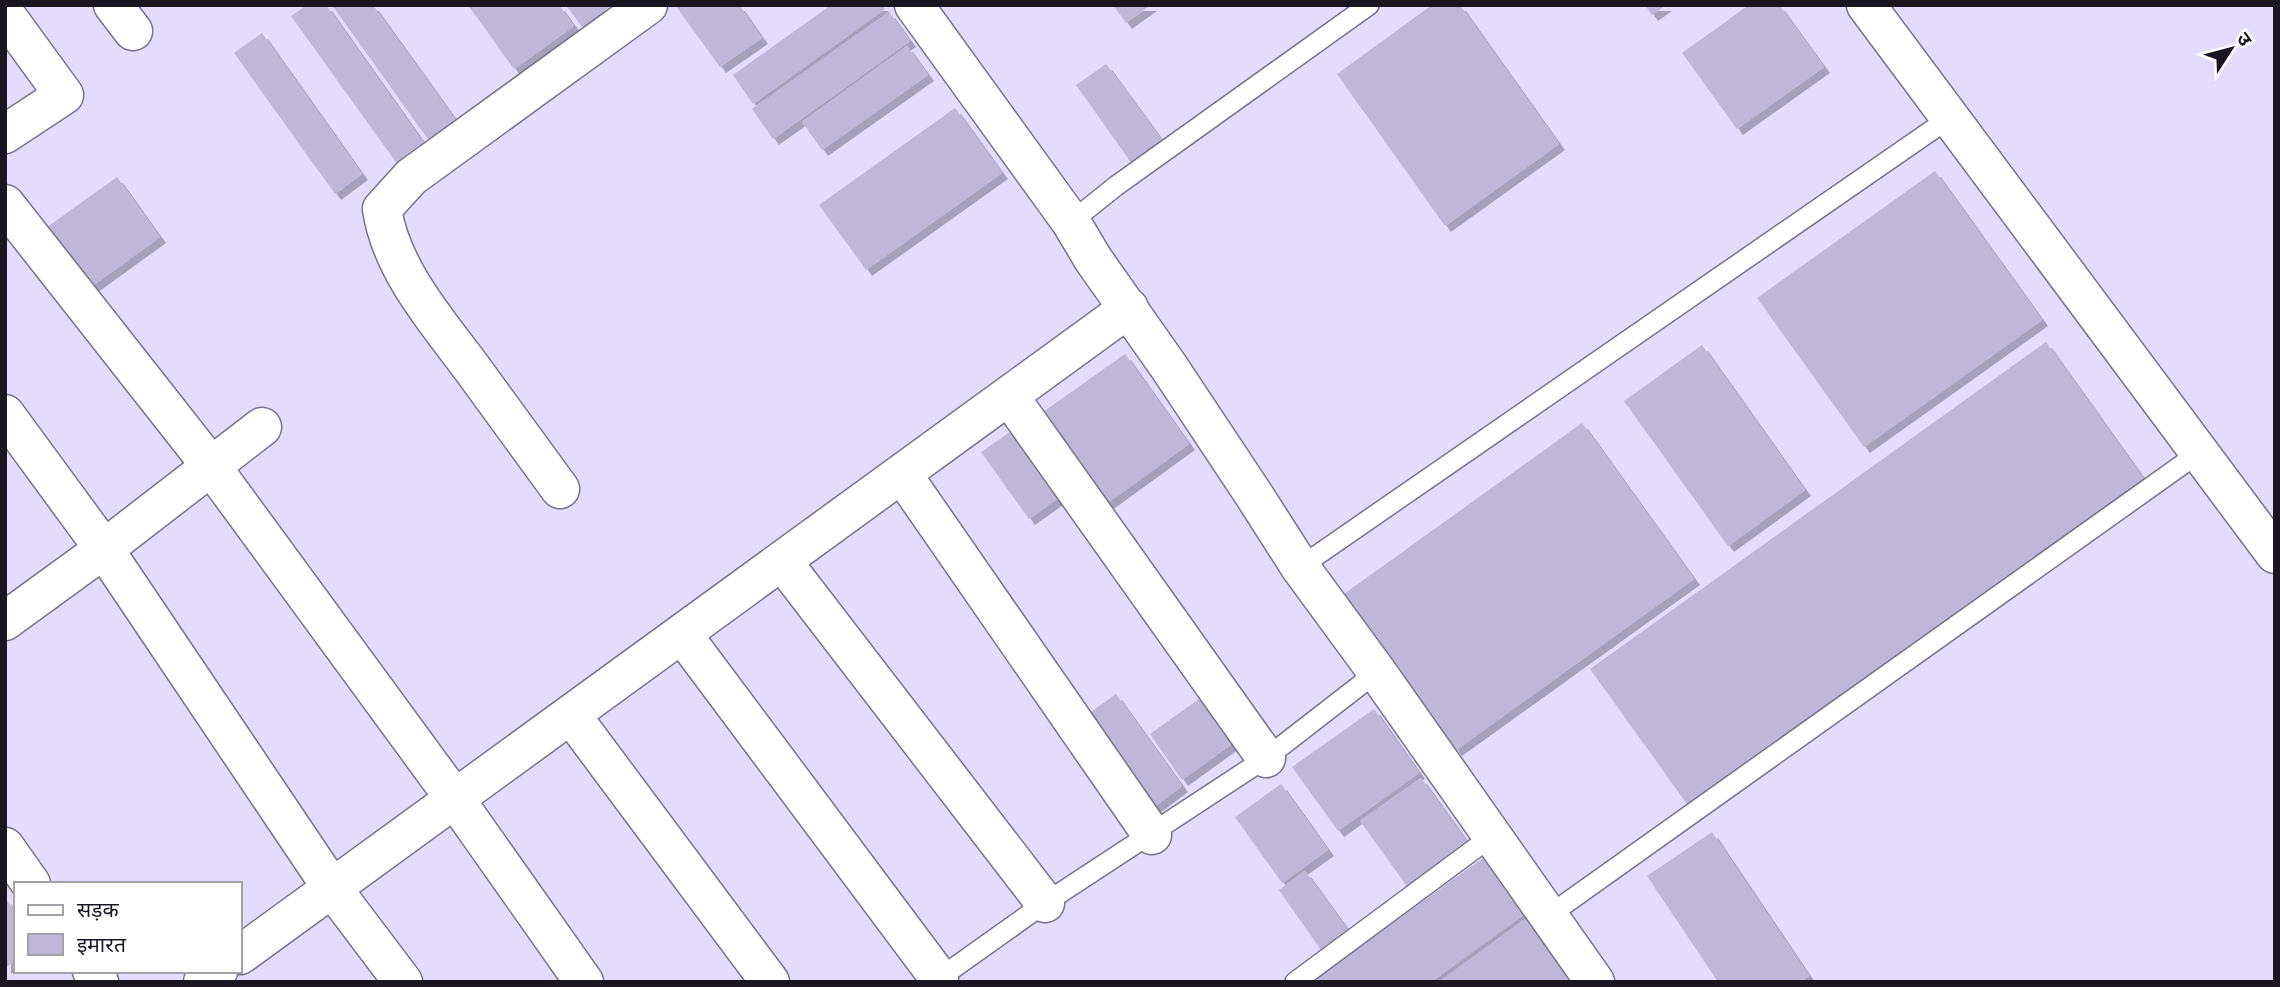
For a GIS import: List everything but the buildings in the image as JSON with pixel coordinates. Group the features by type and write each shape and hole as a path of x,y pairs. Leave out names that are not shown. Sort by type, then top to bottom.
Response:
{"street":[{"path":"560,489 425,305 397,256 385,229 382,209 411,177 648,5"},
{"path":"914,5 1071,222 1093,259 1247,484 1300,567 1595,982"},
{"path":"1866,5 1948,119 2275,554"},
{"path":"5,14 64,95 5,134"},
{"path":"5,204 211,466 455,799 584,982"},
{"path":"242,954 1129,309"},
{"path":"1009,396 1266,758"},
{"path":"5,414 104,549 332,888 403,982"},
{"path":"5,621 104,549 262,427"},
{"path":"902,474 1152,835"},
{"path":"782,561 1045,903"},
{"path":"682,634 937,980"},
{"path":"571,715 770,982"},
{"path":"5,847 30,882"}],"lane":[{"path":"1071,222 1116,186 1369,5"},
{"path":"1300,567 1948,119"},
{"path":"1548,916 2200,452"},
{"path":"937,980 1045,903 1266,758 1377,672"},
{"path":"1295,982 1492,836"}]}
